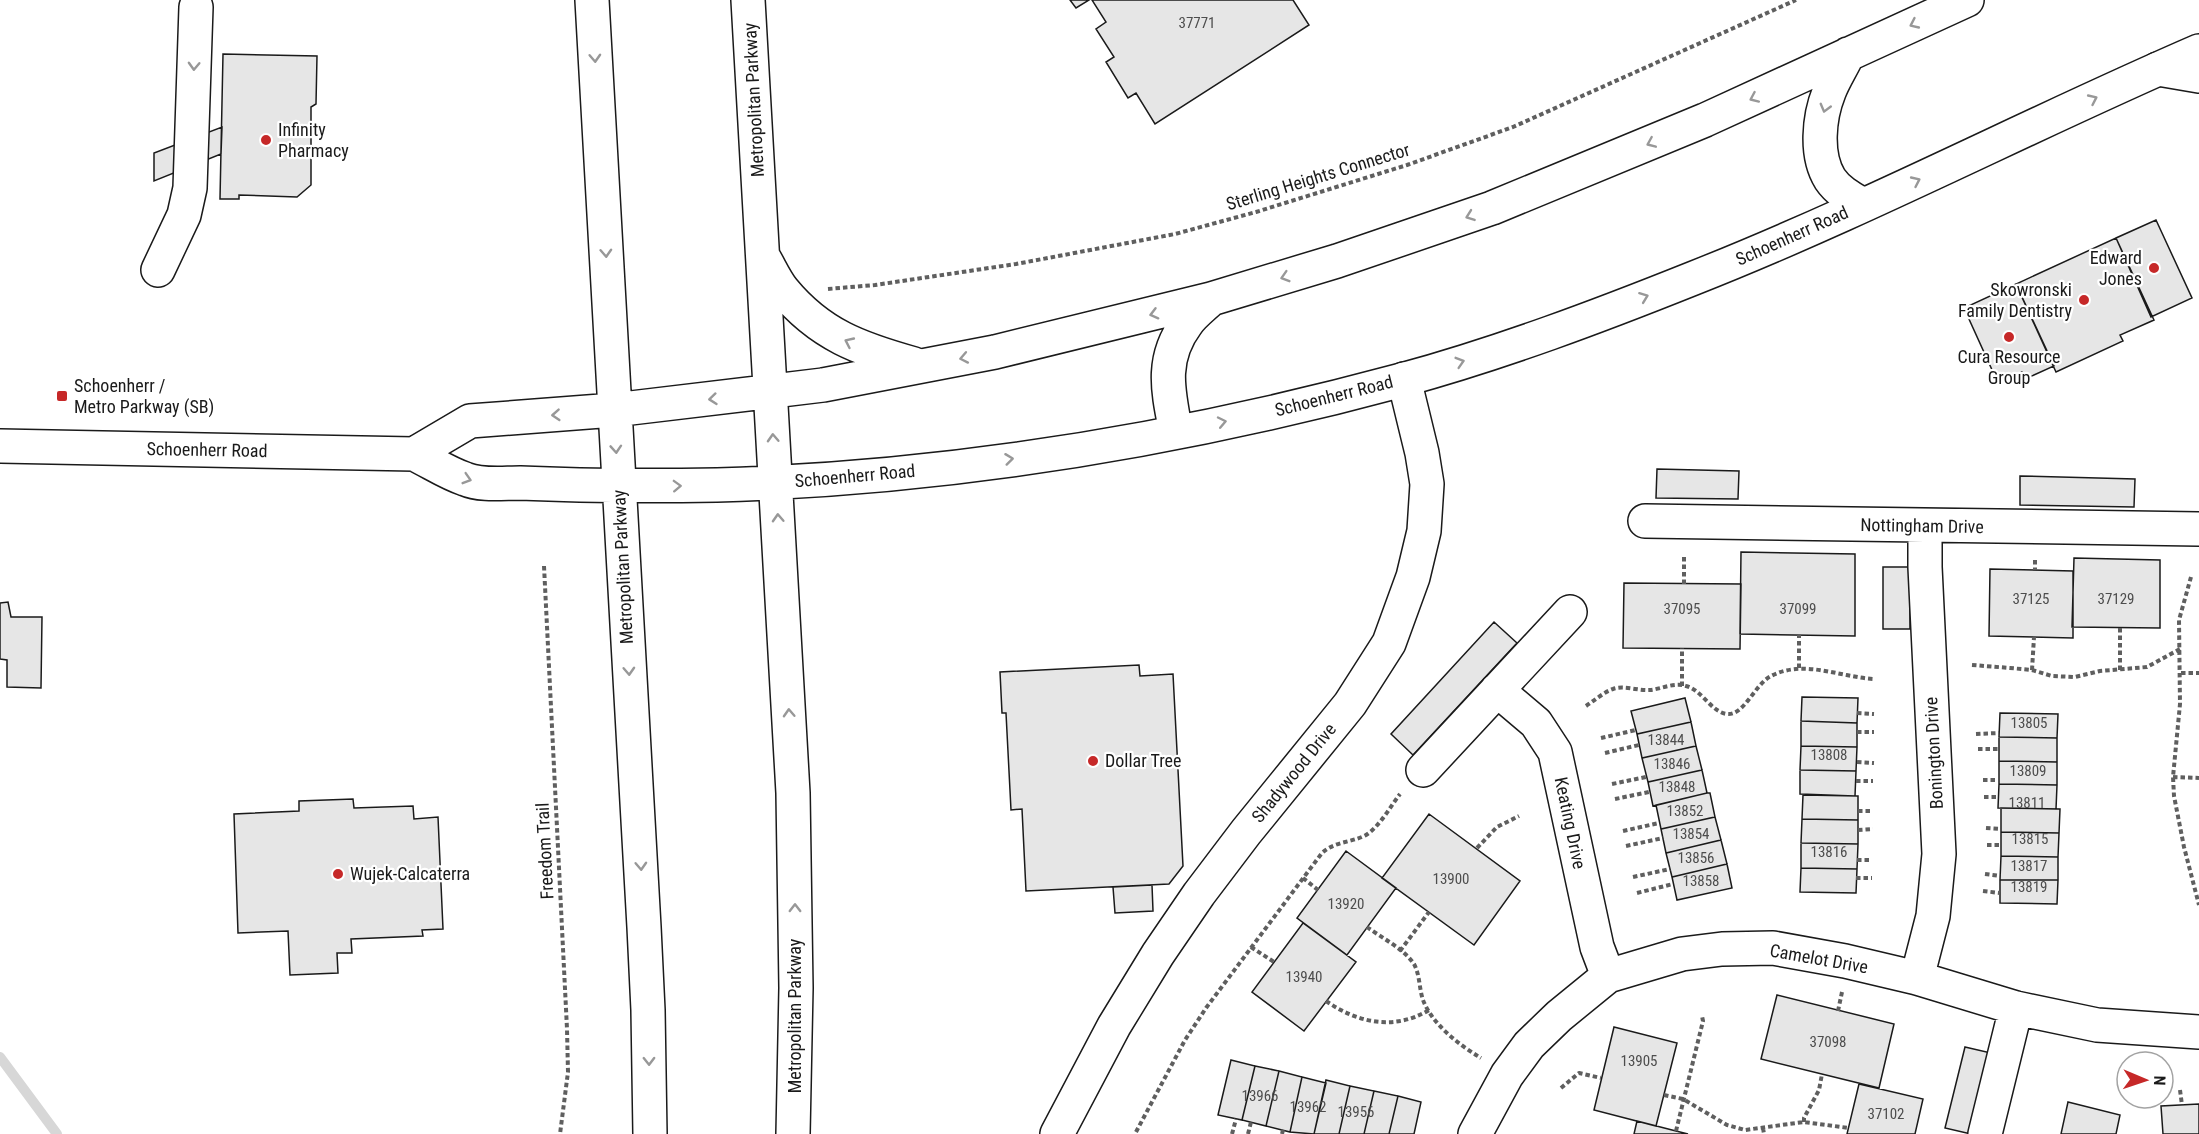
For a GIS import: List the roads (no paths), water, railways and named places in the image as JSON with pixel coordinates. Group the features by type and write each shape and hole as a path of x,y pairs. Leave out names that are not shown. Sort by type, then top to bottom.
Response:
{"main road":[{"name":"Metropolitan Parkway","path":"592,0 645,939 650,1134"},
{"name":"Metropolitan Parkway","path":"748,0 793,804 796,988 793,1134"},
{"path":"414,454 470,421 614,410 771,393 925,366 1055,339 1211,299 1337,261 1491,208 1705,120 1967,0"},
{"path":"158,270 184,215 190,188 196,7"},
{"name":"Schoenherr Road","path":"0,446 414,454 469,482 619,487 776,483 858,476 1034,456 1176,432 1251,417 1404,379 1507,347 1615,309 1695,278 1863,205 2199,51"},
{"path":"1848,54 1829,92 1822,116 1820,140 1823,159 1830,179 1843,193 1863,205"},
{"path":"2158,69 2199,76"},
{"path":"763,257 781,288 801,310 821,326 868,351 925,366"},
{"path":"1176,432 1167,381 1169,361 1175,343 1188,322 1211,299"},
{"name":"Shadywood Drive","path":"1057,1134 1114,1026 1158,954 1199,894 1246,832 1350,704 1389,643 1413,577 1424,531 1427,484 1404,379"},
{"name":"Nottingham Drive","path":"1645,521 2199,529"},
{"name":"Bonington Drive","path":"1917,978 1933,916 1938,854 1924,567 1925,526"},
{"path":"1413,779 1570,612"},
{"name":"Keating Drive","path":"1497,690 1536,723 1555,752 1597,947 1608,976"},
{"name":"Camelot Drive","path":"1475,1134 1487,1108 1507,1075 1529,1046 1559,1016 1608,976 1682,954 1722,949 1773,948 1845,961 1917,978 2016,1008 2097,1024 2199,1032"},
{"path":"1985,1134 2016,1008"}],"waterway":[{"path":"0,1057 57,1134"}],"place":[{"name":"Infinity Pharmacy","path":"266,140"},
{"name":"Edward Jones","path":"2154,268"},
{"name":"Skowronski Family Dentistry","path":"2084,300"},
{"name":"Cura Resource Group","path":"2009,337"},
{"name":"Schoenherr / Metro Parkway (SB)","path":"62,396"},
{"name":"Dollar Tree","path":"1093,761"},
{"name":"Wujek-Calcaterra","path":"338,874"}]}
